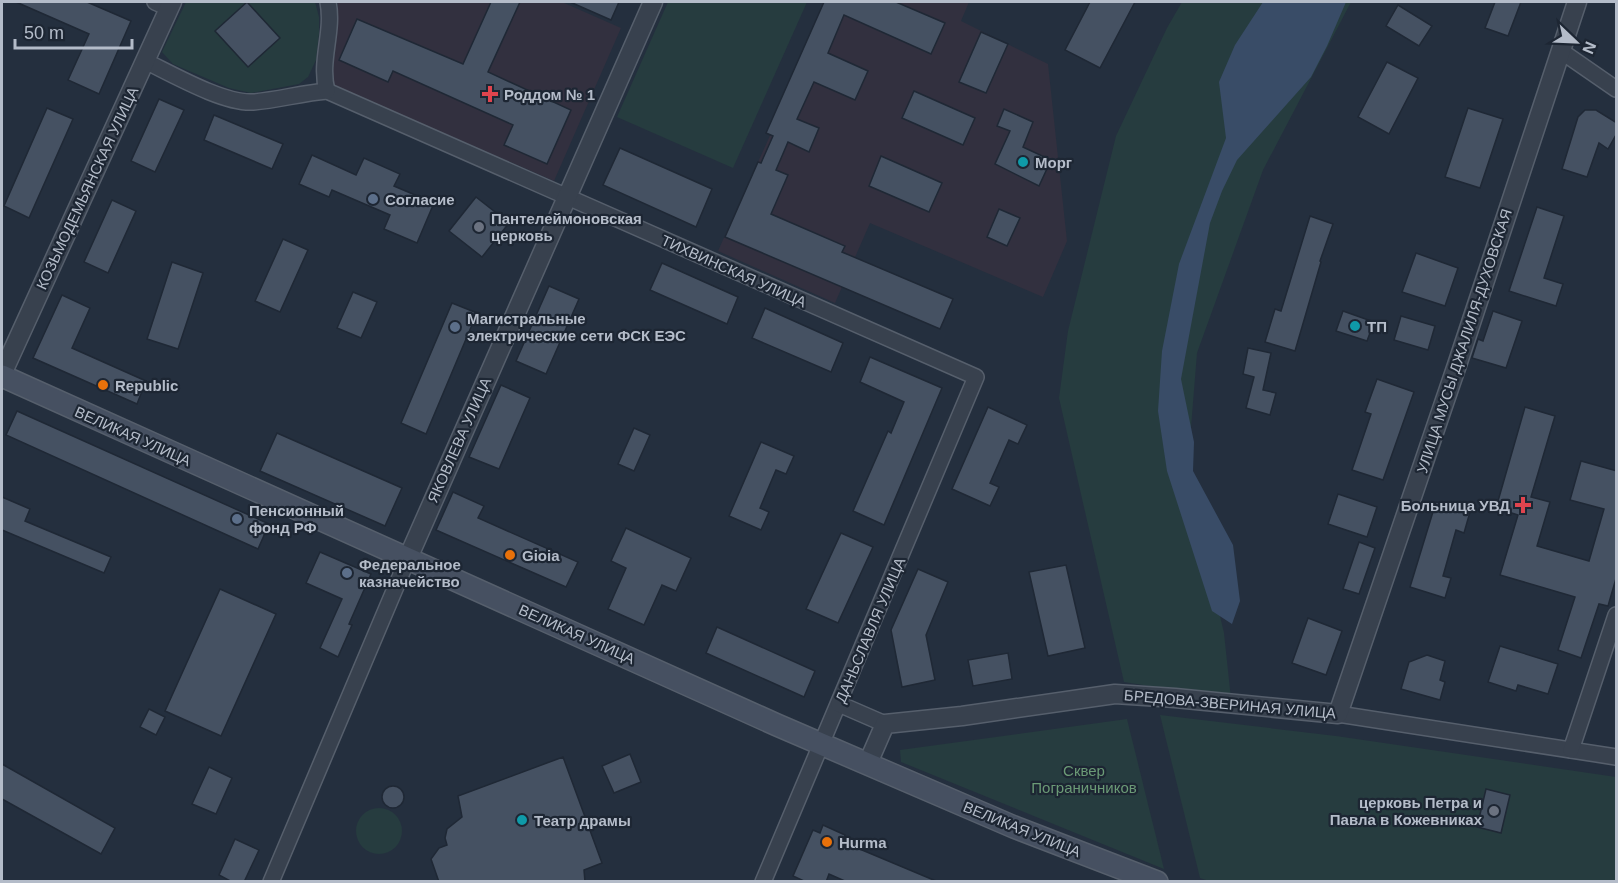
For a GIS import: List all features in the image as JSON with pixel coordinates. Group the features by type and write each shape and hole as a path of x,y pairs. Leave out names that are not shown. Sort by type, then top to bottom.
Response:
{"main road":[{"name":"ВЕЛИКАЯ УЛИЦА","path":"2,375 822,744 1014,827 1157,882"}],"street":[{"path":"327,2 331,17 324,73 327,92"},
{"name":"ЯКОВЛЕВА УЛИЦА","path":"271,882 408,558 653,2"},
{"name":"УЛИЦА МУСЫ ДЖАЛИЛЯ-ДУХОВСКАЯ","path":"1338,714 1577,2"},
{"name":"КОЗЬМОДЕМЬЯНСКАЯ УЛИЦА","path":"2,375 145,61 165,4"},
{"path":"1561,51 1617,89"},
{"name":"ТИХВИНСКАЯ УЛИЦА","path":"145,61 211,92 251,102 300,93 327,92 976,377"},
{"name":"ДАНЬСЛАВЛЯ УЛИЦА","path":"763,882 976,377"},
{"path":"1571,750 1617,615"},
{"name":"БРЕДОВА-ЗВЕРИНАЯ УЛИЦА","path":"885,724 962,716 1115,694 1338,714 1617,757"},
{"path":"839,704 885,724 868,763"}],"shaded area":[{"path":"338,2 562,2 621,28 554,181 332,85"},
{"path":"830,2 969,2 961,21 1048,64 1067,241 1043,297 870,223 835,303 718,251"}],"green space":[{"path":"186,2 315,2 319,17 319,34 316,60 308,77 299,84 251,93 229,88 173,64 162,52"},
{"path":"668,2 807,2 733,168 617,117"},
{"path":"1182,2 1351,2 1263,170 1197,353 1187,477 1224,633 1231,699 1124,682 1059,398 1068,331 1116,136 1167,28"},
{"path":"1160,715 1336,736 1616,777 1616,881 1212,882 1200,878"},
{"name":"Сквер Пограничников","path":"1127,719 1164,869 901,762 900,750"},
{"path":"379,808 395,815 402,831 395,847 379,854 363,847 356,831 363,815"}],"water":[{"path":"1263,2 1346,2 1311,77 1237,160 1222,191 1210,223 1181,379 1194,442 1193,471 1233,545 1240,601 1232,624 1212,611 1167,471 1158,411 1162,351 1179,264 1226,138 1219,82 1235,45"}],"building":[{"path":"16,2 87,2 131,21 99,94 68,80 89,34"},
{"path":"247,2 280,38 248,67 215,31"},
{"name":"Роддом № 1","path":"491,2 520,2 488,72 571,110 547,164 504,145 513,125 393,71 388,82 339,60 357,19 463,64"},
{"path":"570,2 619,2 611,20"},
{"path":"824,2 896,2 945,23 931,54 844,15 828,53 868,71 855,100 814,82 797,119 819,128 809,152 788,142 776,170 788,175 771,214 845,246 842,252 953,299 940,329 725,237 758,162 761,163 773,136 766,133"},
{"path":"1090,2 1135,2 1100,68 1065,50"},
{"path":"1495,2 1521,2 1508,36 1485,28"},
{"path":"1398,5 1432,26 1419,46 1386,26"},
{"path":"981,32 1008,44 986,93 959,82"},
{"path":"1387,62 1418,78 1389,134 1358,117"},
{"path":"914,91 975,118 963,145 902,118"},
{"path":"159,99 184,110 155,172 131,161"},
{"path":"47,108 73,119 29,218 4,206"},
{"path":"1468,108 1503,119 1480,188 1445,177"},
{"name":"Морг","path":"1004,109 1033,122 1023,147 1051,160 1039,186 995,164 1010,131 997,126"},
{"path":"1585,110 1596,110 1617,123 1617,133 1608,149 1599,143 1587,177 1562,169 1578,117"},
{"path":"214,115 283,144 272,169 204,140"},
{"path":"620,148 712,189 696,227 603,185"},
{"path":"312,155 356,175 364,158 400,174 394,186 434,203 417,243 384,229 390,215 332,190 329,197 299,184"},
{"path":"881,156 942,183 929,212 869,186"},
{"name":"Пантелеймоновская церковь","path":"476,197 509,223 482,257 449,231"},
{"path":"112,200 136,211 108,273 84,262"},
{"path":"1537,207 1564,216 1544,278 1563,284 1556,306 1509,291"},
{"path":"999,209 1020,218 1007,246 987,237"},
{"path":"1310,216 1333,224 1320,261 1295,351 1265,342 1275,309 1281,311"},
{"path":"283,239 308,250 280,312 255,301"},
{"path":"1416,253 1458,268 1445,306 1402,292"},
{"path":"172,262 203,273 178,349 147,339"},
{"path":"662,263 738,297 727,324 650,290"},
{"path":"549,286 579,299 546,374 516,361"},
{"path":"353,292 377,302 361,338 337,328"},
{"path":"62,295 90,308 72,348 146,381 137,404 33,358"},
{"path":"452,303 477,313 426,434 401,423"},
{"path":"765,308 843,343 831,372 752,338"},
{"name":"ТП","path":"1343,311 1374,322 1367,341 1336,331"},
{"path":"1493,311 1522,321 1506,368 1472,358 1478,339 1483,341"},
{"path":"1401,316 1435,326 1428,350 1394,340"},
{"path":"1248,348 1271,353 1263,390 1276,393 1270,415 1246,408 1254,377 1243,374"},
{"path":"870,357 942,388 884,525 853,511 888,431 891,433 904,402 860,382"},
{"path":"1377,379 1414,392 1383,480 1352,470 1371,414 1365,412"},
{"path":"501,385 530,398 499,469 469,457"},
{"path":"988,407 1027,425 1018,444 1009,440 990,483 999,487 990,506 952,489"},
{"path":"1525,407 1555,416 1531,497 1550,502 1537,546 1589,561 1604,509 1570,500 1581,461 1617,471 1617,575 1608,606 1599,604 1581,658 1558,650 1575,597 1500,575 1518,515 1496,508"},
{"path":"17,411 269,524 258,549 6,435"},
{"path":"634,428 650,435 634,471 618,464"},
{"path":"277,433 402,488 385,526 260,471"},
{"path":"761,442 794,456 786,474 776,470 760,508 769,512 761,530 729,516"},
{"path":"453,492 484,506 478,518 578,562 566,587 436,530"},
{"path":"1338,494 1377,507 1367,537 1328,524"},
{"path":"2,497 30,509 25,521 111,557 104,573 2,530"},
{"path":"1436,502 1470,512 1464,533 1456,530 1443,576 1451,578 1445,598 1410,587"},
{"path":"626,528 691,558 676,591 662,585 644,625 608,609 626,568 611,561"},
{"path":"841,533 873,547 838,623 806,609"},
{"path":"1359,542 1375,548 1359,594 1343,589"},
{"path":"320,552 371,574 349,624 352,625 338,657 320,648 342,599 306,583"},
{"path":"1066,565 1085,648 1048,656 1029,572"},
{"path":"918,569 948,582 926,635 935,680 902,687 891,630"},
{"path":"220,589 276,614 221,736 165,711"},
{"path":"1308,618 1342,631 1326,675 1292,663"},
{"path":"717,627 815,671 804,697 706,653"},
{"path":"1500,646 1558,664 1548,694 1518,685 1516,691 1488,682"},
{"path":"1008,653 1012,679 973,686 968,660"},
{"path":"1427,655 1445,661 1440,680 1445,682 1440,700 1401,689 1409,662"},
{"path":"149,709 165,717 156,735 140,727"},
{"path":"630,754 641,782 614,793 602,766"},
{"name":"Театр драмы","path":"563,757 602,863 584,870 585,882 439,882 431,859 439,848 447,845 445,838 447,829 462,817 458,796"},
{"path":"2,764 115,828 101,854 2,799"},
{"path":"209,767 232,778 216,814 192,804"},
{"path":"393,786 401,789 404,797 401,805 393,808 385,805 382,797 385,789"},
{"name":"церковь Петра и Павла в Кожевниках","path":"1486,789 1510,795 1501,833 1477,827"},
{"path":"823,825 845,835 843,842 936,881 847,882 829,874 826,882 806,882 793,876 813,830 820,833"},
{"path":"235,839 259,850 244,882 232,882 219,875"}],"place":[{"name":"Роддом № 1","path":"490,94"},
{"name":"Морг","path":"1023,162"},
{"name":"Согласие","path":"373,199"},
{"name":"Пантелеймоновская церковь","path":"479,227"},
{"name":"ТП","path":"1355,326"},
{"name":"Магистральные электрические сети ФСК ЕЭС","path":"455,327"},
{"name":"Republic","path":"103,385"},
{"name":"Больница УВД","path":"1523,505"},
{"name":"Пенсионный фонд РФ","path":"237,519"},
{"name":"Gioia","path":"510,555"},
{"name":"Федеральное казначейство","path":"347,573"},
{"name":"церковь Петра и Павла в Кожевниках","path":"1494,811"},
{"name":"Театр драмы","path":"522,820"},
{"name":"Hurma","path":"827,842"}]}
